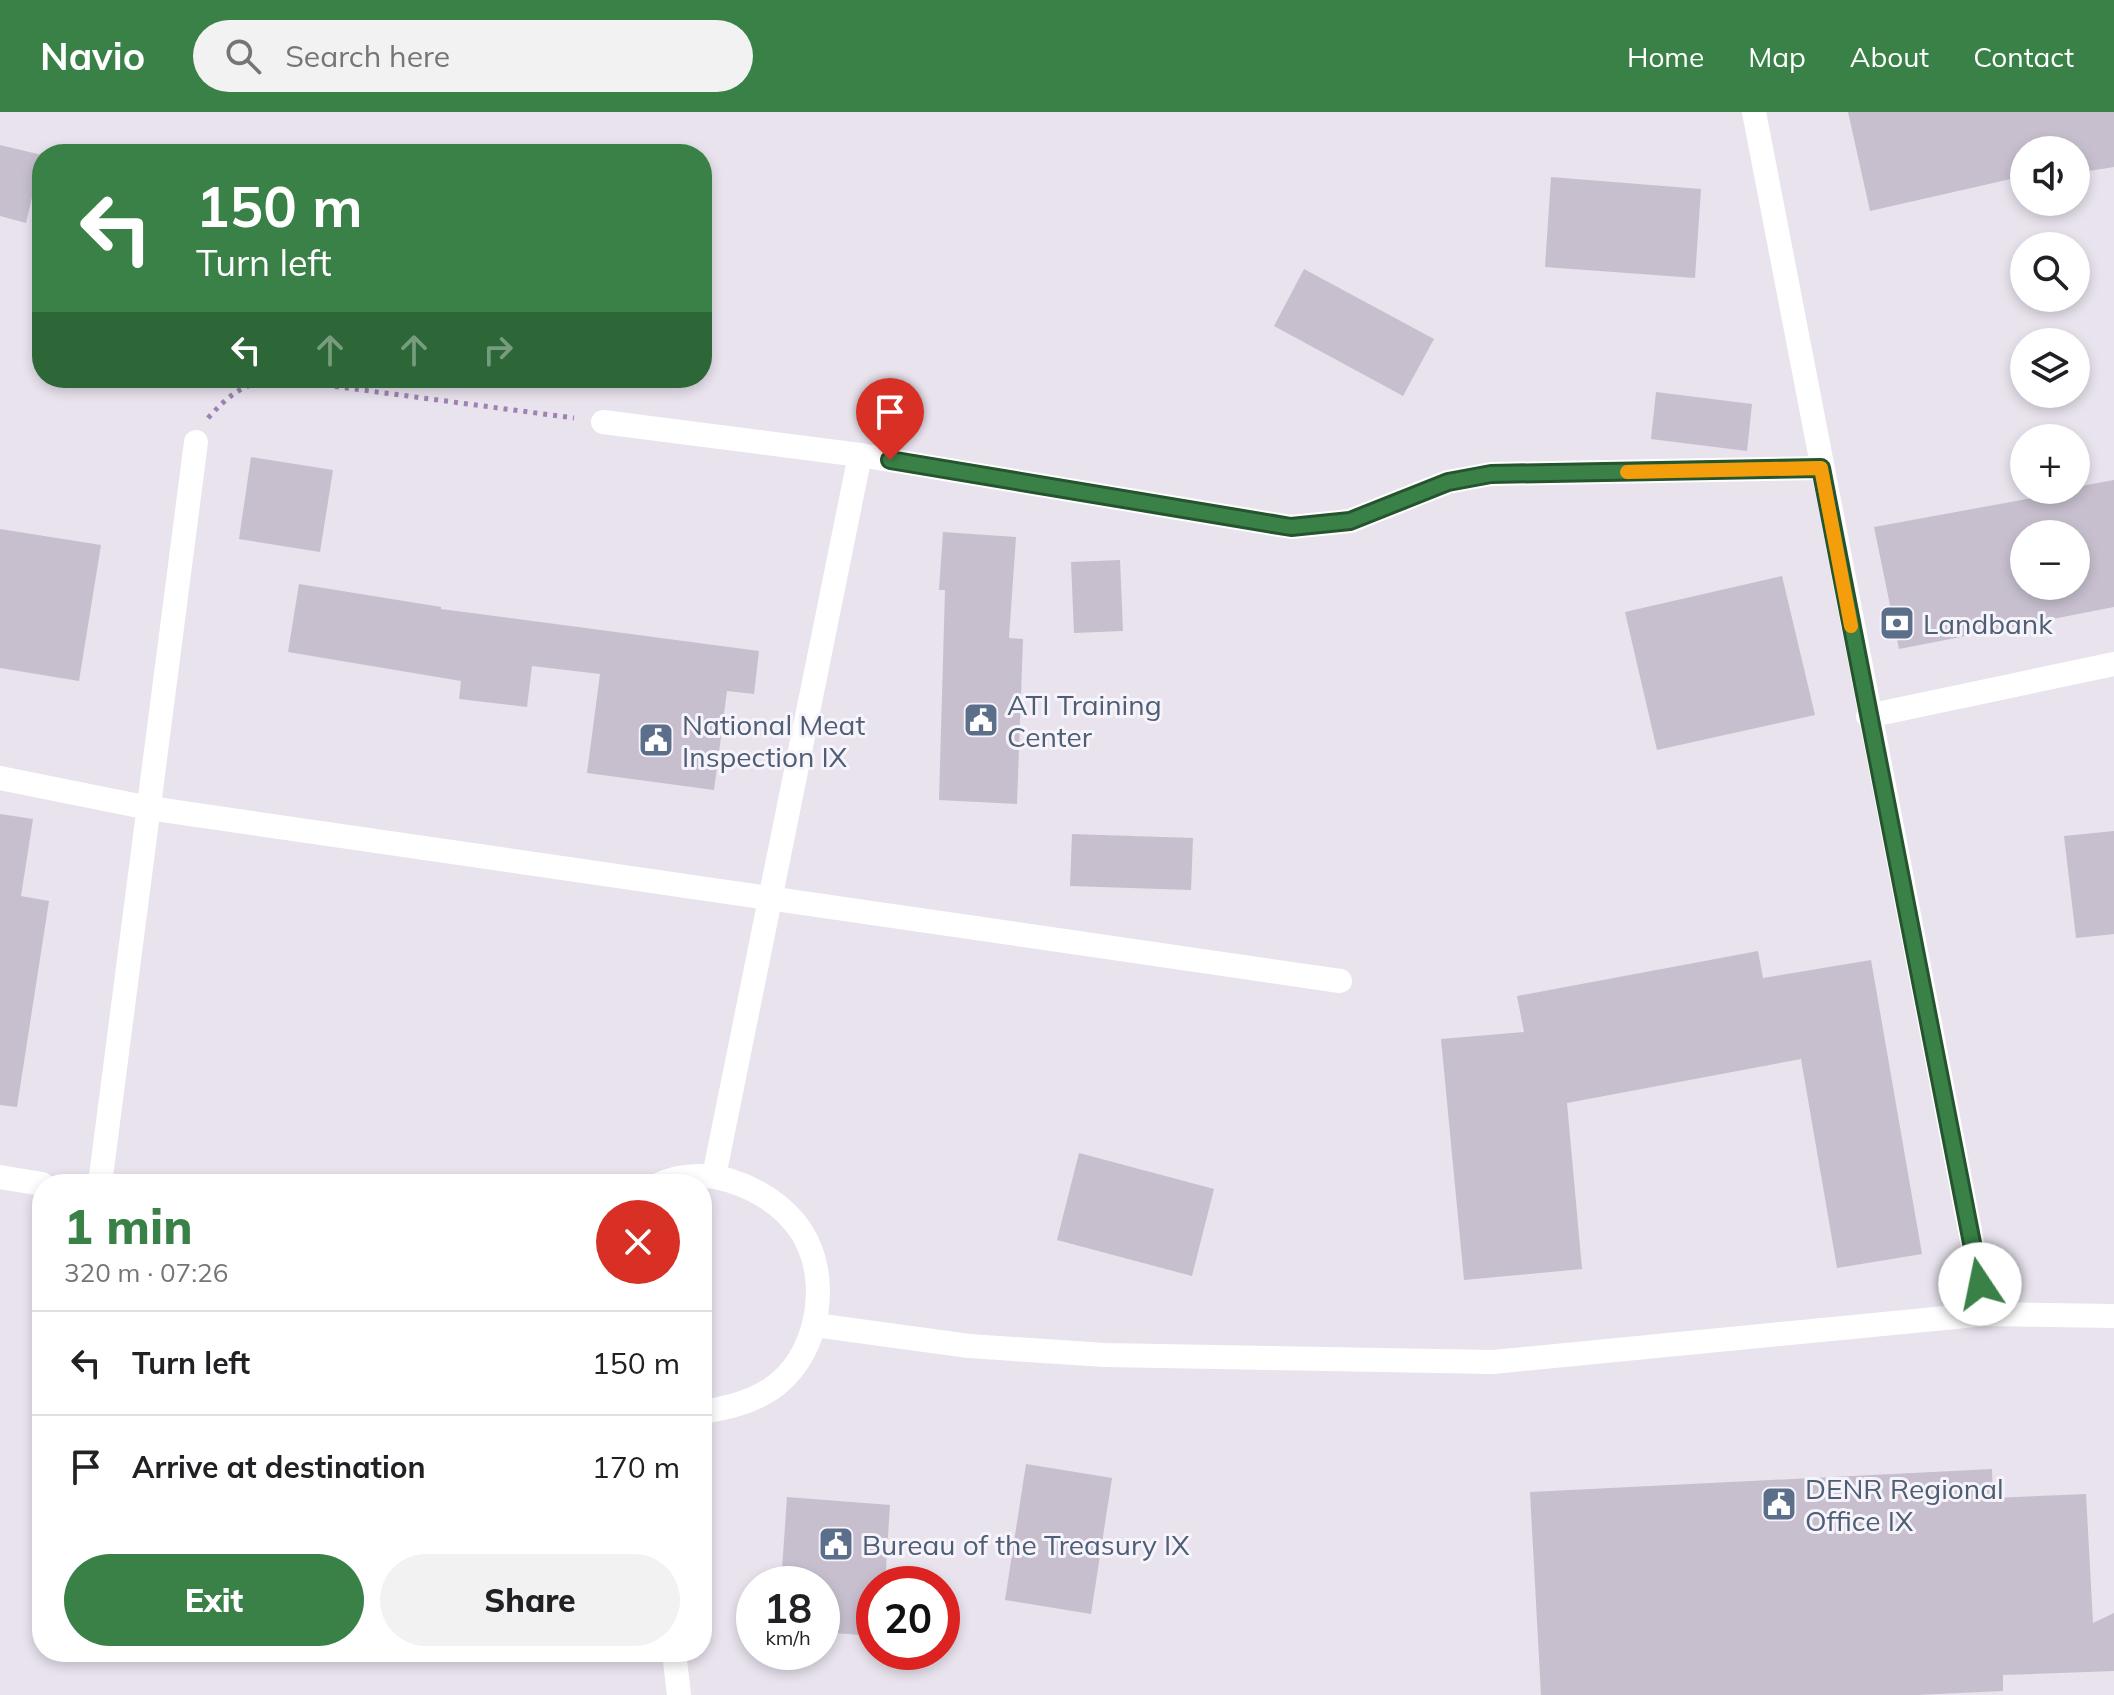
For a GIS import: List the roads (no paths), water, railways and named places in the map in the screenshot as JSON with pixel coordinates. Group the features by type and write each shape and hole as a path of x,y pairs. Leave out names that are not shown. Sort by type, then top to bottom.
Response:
{"street":[{"path":"1754,112 1868,716 1986,1314"},
{"path":"603,422 860,455 1291,527 1350,521 1448,482 1491,474 1821,468"},
{"path":"101,1174 196,442"},
{"path":"712,1410 739,1406 773,1388 799,1360 815,1325 818,1284 808,1245 785,1212 763,1195 752,1187 714,1176 860,455"},
{"path":"1868,716 2114,664"},
{"path":"0,778 149,808 1340,981"},
{"path":"0,1177 32,1182"},
{"path":"815,1325 969,1346 1105,1355 1493,1362 1986,1314 2114,1316"},
{"path":"675,1662 679,1695"}],"place":[{"name":"Landbank","path":"1897,623"},
{"name":"ATI Training Center","path":"981,720"},
{"name":"National Meat Inspection IX","path":"656,740"},
{"name":"DENR Regional Office IX","path":"1779,1504"},
{"name":"Bureau of the Treasury IX","path":"836,1544"}]}
